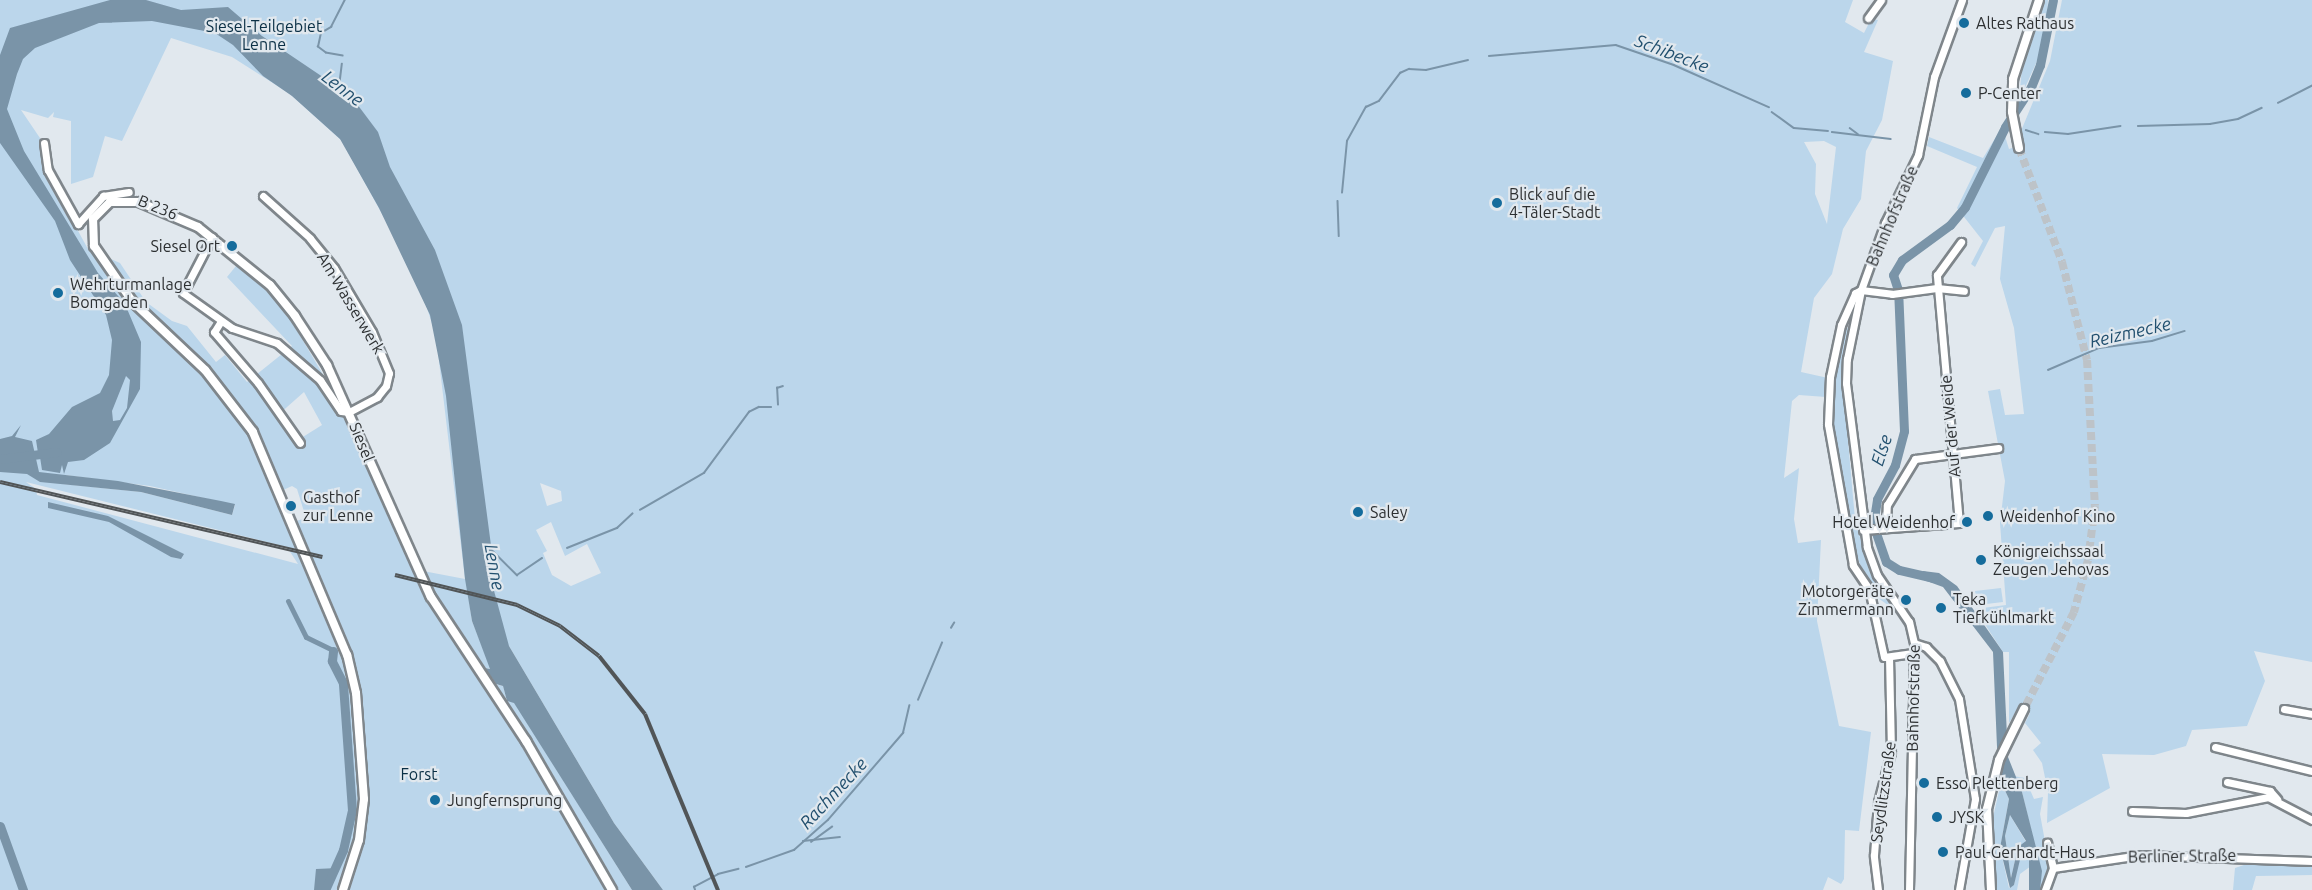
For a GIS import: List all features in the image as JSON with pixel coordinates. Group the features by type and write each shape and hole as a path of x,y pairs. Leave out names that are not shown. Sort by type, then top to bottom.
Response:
{"main road":[{"path":"2019,148 2014,128 2012,100 2017,59 2039,0"},
{"name":"B 236","path":"343,890 358,840 364,799 356,693 347,656 253,432 205,370 114,280 94,256 85,235 92,212 104,200 128,196 148,201 212,237 270,285 295,316 316,345 349,411"},
{"name":"Siesel","path":"349,411 427,589 526,741 612,890"},
{"path":"1991,890 1986,829 1992,784 2024,709"}],"street":[{"path":"1868,18 1881,0"},
{"name":"Bahnhofstraße","path":"1909,890 1914,643 1909,622 1877,575 1866,529 1846,383 1847,359 1861,290 1885,223 1918,155 1934,77 1962,0"},
{"path":"44,143 48,170 78,224 103,195 129,192"},
{"name":"Am Wasserwerk","path":"263,196 310,238 334,268 388,365 388,380 382,391 349,411"},
{"name":"Siesel","path":"212,237 183,288 221,321 244,334 278,342 320,380 341,411 349,411"},
{"name":"Auf der Weide","path":"1866,529 1959,522 1937,288 1938,269 1961,242"},
{"path":"1861,290 1892,294 1937,288 1964,291"},
{"name":"Seydlitzstraße","path":"1861,290 1846,308 1835,348 1828,424 1853,565 1869,589 1884,656 1888,658 1891,752 1878,802 1874,855 1878,890"},
{"path":"221,321 214,332 258,383 300,442"},
{"path":"1883,528 1887,505 1915,459 1998,448"},
{"path":"1914,643 1926,647 1940,662 1959,699 1965,754 1975,799 1959,890"},
{"path":"1888,658 1913,653"},
{"path":"2284,709 2312,714"},
{"path":"2215,747 2312,771"},
{"path":"2227,782 2270,790 2277,799 2312,820"},
{"path":"2132,811 2168,814 2249,798 2277,799"},
{"path":"2045,890 2054,868 2047,843"},
{"name":"Berliner Straße","path":"2054,868 2140,855 2312,861"}],"green space":[{"path":"0,0 1853,0 1845,22 1864,33 1871,19 1878,20 1864,52 1893,61 1882,120 1866,151 1861,199 1843,229 1832,274 1814,298 1801,372 1828,378 1844,327 1848,328 1842,374 1855,519 1869,570 1896,611 1874,595 1852,546 1826,433 1826,397 1799,395 1792,401 1784,478 1799,468 1794,519 1798,543 1821,540 1817,621 1839,726 1871,732 1859,831 1845,830 1844,879 1841,884 1828,877 1823,890 663,890 614,823 509,646 467,587 472,621 491,669 486,668 495,684 503,686 507,701 514,702 632,890 617,890 592,849 586,854 607,890 0,890","holes":["171,38 232,57 290,94 342,141 388,225 426,305 436,336 465,579 423,571 347,415 270,285 241,260 227,277 292,346 247,382 225,355 216,362 187,326 172,321 146,302 120,263 88,249 45,171 42,141 21,110 48,118 54,112 53,117 71,121 71,184 93,177 105,136 122,141","1824,141 1836,147 1827,224 1815,194 1816,164 1804,142","304,392 322,425 298,440 278,415","65,475 150,486 235,505 232,515 141,492 63,484","26,482 287,547 298,564 37,495 36,489","540,483 561,491 562,501 547,506","292,486 297,489 306,518 293,522 281,491","551,522 565,556 587,544 601,573 571,586 552,575 543,553 547,551 536,530"]},
{"path":"2044,0 2048,0 2047,17 2038,59 2019,101 2023,55"},
{"path":"2062,0 2312,0 2312,662 2254,651 2265,681 2247,726 2192,730 2186,746 2154,755 2102,754 2110,788 2047,823 2048,792 2042,763 2033,750 2041,743 2025,723 2030,713 2018,708 2009,723 2009,652 2003,652 1975,609 2006,605 2000,523 2005,481 1988,391 2000,389 2005,415 2024,414 2014,328 2000,279 2005,226 1995,228 1975,267 1971,264 1983,241 1957,208 1977,167 1927,146 1929,137 1983,158 2002,127 2009,149 2024,144 2021,131 2050,61"},
{"path":"2001,588 2003,602 1978,605 1975,591"},
{"path":"2013,776 2025,778 2034,799 2043,797 2040,814 2050,869 2043,890 2040,890 2034,842 2022,792"},
{"path":"2001,782 2009,799 2000,848 2009,888 2014,885 2021,848 2029,850 2031,866 2020,874 2017,890 1997,890 1992,822"},
{"path":"2010,815 2026,842 2018,847 2011,878 2005,836"},
{"path":"2246,857 2312,862 2312,875 2256,876 2252,890 2233,890 2235,868 2244,865"}],"shaded area":[{"path":"110,0 146,0 181,10 228,7 262,36 351,96 378,132 390,167 435,250 462,325 492,553 490,576 509,646 614,823 663,890 632,890 514,703 507,701 503,686 496,684 485,668 490,669 472,621 465,579 446,396 430,315 379,208 340,139 292,96 263,76 233,45 215,33 152,21 99,23 35,48 23,59 17,74 7,109 24,151 98,273 125,304 141,342 140,389 110,443 84,460 68,462 64,474 62,465 60,473 42,470 40,457 46,455 38,453 36,440 49,434 72,407 100,393 109,375 112,340 106,315 70,260 55,221 0,143 0,55 10,28","holes":["126,376 130,380 127,408 120,420 113,421 112,411"]},
{"path":"21,425 15,437 32,441 39,472 118,481 235,504 232,515 141,492 40,482 27,474 0,472 0,439 12,436"},
{"path":"48,502 108,516 184,554 181,559 171,557 109,522 48,508"},
{"path":"1923,571 1939,573 1957,586 2003,652 2008,757 2022,792 2042,871 2040,890 2029,890 2029,850 2023,847 2014,885 2010,888 2000,848 2009,799 2001,782 1997,747 1993,652 1943,587 1921,579","holes":["2010,815 2026,841 2018,847 2011,878 2005,836"]},
{"path":"338,868 330,890 314,890 316,869"}],"waterway":[{"path":"343,56 326,53 318,47 321,33 331,27 345,0"},
{"name":"Else","path":"1934,578 1899,570 1886,562 1873,525 1877,499 1895,465 1904,431 1898,290 1893,275 1902,260 1950,225 1965,207 2005,127 2031,87 2040,65 2053,0"},
{"name":"Schibecke","path":"1489,56 1616,45 1674,65 1769,107"},
{"name":"Schibecke","path":"1342,193 1347,141 1366,107 1379,101 1400,73 1409,69 1426,70 1468,60"},
{"path":"339,87 342,64"},
{"path":"2278,103 2312,86"},
{"path":"2138,126 2210,124 2238,119 2262,108"},
{"name":"Schibecke","path":"1772,112 1794,128 1828,131"},
{"path":"2045,132 2068,134 2120,126"},
{"name":"Schibecke","path":"1850,128 1858,134"},
{"path":"2026,130 2038,134"},
{"name":"Schibecke","path":"1832,132 1891,139"},
{"name":"Schibecke","path":"1338,201 1339,236"},
{"name":"Reizmecke","path":"2048,370 2099,348 2152,341 2184,331"},
{"path":"778,405 777,388 783,386"},
{"path":"640,510 704,473 749,412 759,407 771,407"},
{"name":"Lenne","path":"0,459 57,452"},
{"path":"567,548 617,528 632,514"},
{"path":"489,547 517,575 542,558"},
{"path":"288,601 306,637 335,651"},
{"name":"Rachmecke","path":"951,628 954,623"},
{"name":"Rachmecke","path":"918,700 942,643"},
{"path":"325,890 343,850 352,810 343,683 332,661 333,651"},
{"name":"Rachmecke","path":"746,867 794,850 828,820 903,733 909,706"},
{"path":"0,826 23,890"},
{"path":"811,842 832,827"},
{"path":"803,841 840,837"},
{"name":"Rachmecke","path":"695,890 694,887 718,874 738,869"}],"tunnel":[{"path":"2019,148 2062,262 2087,360 2095,506 2088,560 2074,612 2024,709"}],"railway":[{"path":"0,482 322,557"},
{"path":"395,575 517,605 560,626 599,656 645,714 718,890"}],"place":[{"name":"Altes Rathaus","path":"1964,23"},
{"name":"P-Center","path":"1966,93"},
{"name":"Blick auf die 4-Täler-Stadt","path":"1497,203"},
{"name":"Siesel Ort","path":"232,246"},
{"name":"Wehrturmanlage Bomgaden","path":"58,293"},
{"name":"Gasthof zur Lenne","path":"291,506"},
{"name":"Saley","path":"1358,512"},
{"name":"Weidenhof Kino","path":"1988,516"},
{"name":"Hotel Weidenhof","path":"1967,522"},
{"name":"Königreichssaal Zeugen Jehovas","path":"1981,560"},
{"name":"Motorgeräte Zimmermann","path":"1906,600"},
{"name":"Teka Tiefkühlmarkt","path":"1941,608"},
{"name":"Esso Plettenberg","path":"1924,783"},
{"name":"Jungfernsprung","path":"435,800"},
{"name":"JYSK","path":"1937,817"},
{"name":"Paul-Gerhardt-Haus","path":"1943,852"}],"park label":[{"name":"Siesel-Teilgebiet Lenne","path":"264,35"},
{"name":"Forst","path":"419,774"}]}
